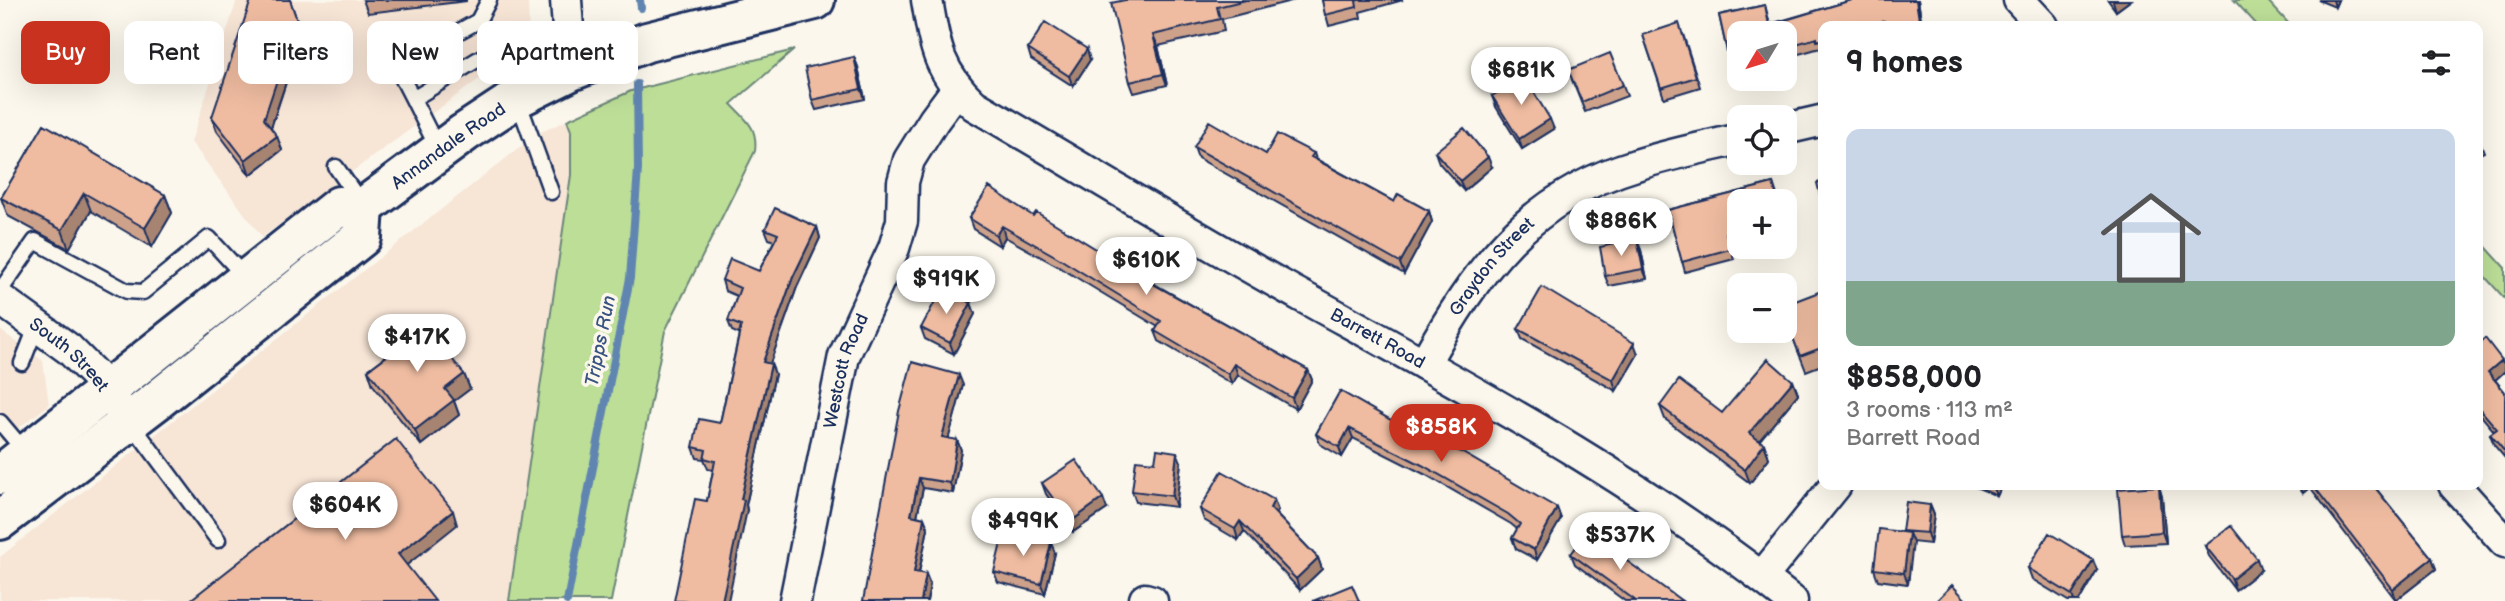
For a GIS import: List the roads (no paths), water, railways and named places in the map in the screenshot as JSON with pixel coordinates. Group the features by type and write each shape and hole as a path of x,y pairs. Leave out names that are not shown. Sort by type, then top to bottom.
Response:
{"main road":[{"name":"Annandale Road","path":"638,45 815,0"},
{"name":"Annandale Road","path":"14,465 339,206 364,207 517,98 544,84"},
{"path":"0,520 130,422 362,237 364,207"}],"street":[{"path":"566,0 567,21"},
{"path":"927,0 935,52 957,89"},
{"path":"2019,0 2038,21"},
{"name":"Barrett Road","path":"957,89 974,105 1299,295 1568,444 1638,488 1792,601"},
{"name":"Westcott Road","path":"795,601 844,356 894,248 902,221 903,182 909,160 957,89"},
{"path":"1797,126 1818,121"},
{"name":"Graydon Street","path":"1424,364 1458,303 1484,267 1518,231 1552,205 1592,182 1634,165 1727,142"},
{"name":"South Street","path":"0,299 69,349 130,422"},
{"path":"1762,578 1832,490"},
{"path":"2458,490 2505,542"}],"lane":[{"path":"440,152 396,66 478,22 489,0"},
{"path":"413,99 493,50 517,98 551,192"},
{"path":"336,167 364,207"},
{"path":"0,291 34,241 127,291 143,292 209,238 247,280"},
{"path":"22,363 37,325"},
{"path":"0,422 14,465"},
{"path":"130,422 218,540"}],"waterway":[{"name":"Tripps Run","path":"640,0 641,8"},
{"name":"Tripps Run","path":"567,601 630,278 638,169 637,84"}]}
